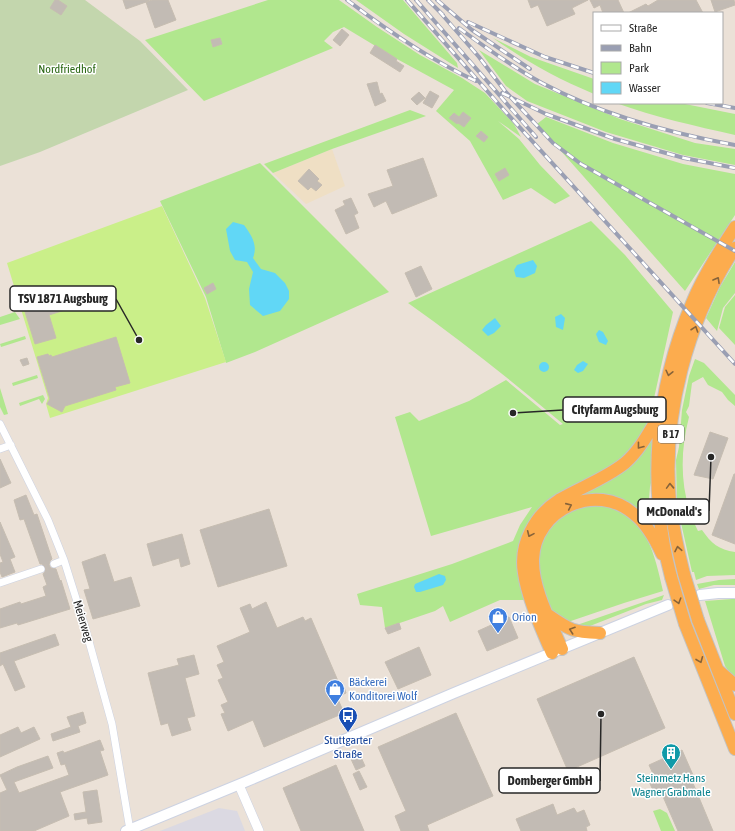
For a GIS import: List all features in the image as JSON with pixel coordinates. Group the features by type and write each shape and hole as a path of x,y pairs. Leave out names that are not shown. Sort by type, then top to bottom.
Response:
{"highway":[{"name":"B 17","path":"735,227 718,252 692,302 679,335 669,370 661,414 658,448 658,503 661,528 670,574 685,624 735,749"},
{"name":"B 17","path":"735,248 700,312 681,372 675,401 670,448 670,502 684,574 698,620 735,714"},
{"path":"557,651 534,606 524,572 525,546 531,531 539,517 549,507 570,494 610,474 626,462 640,446 661,414"},
{"path":"557,651 548,615 536,580 533,560 535,548 542,530 552,517 565,508 579,502 594,500 608,501 623,506 634,513 645,524 655,540 670,574"},
{"path":"548,615 570,630 577,632 600,633"},
{"path":"716,669 735,685"}],"main road":[{"path":"700,595 718,592 735,593"},
{"path":"128,830 668,605"}],"street":[{"name":"Meierweg","path":"0,424 48,520 64,560 85,627 112,724 128,830"},
{"path":"0,449 11,445"},
{"path":"54,564 64,560"},
{"path":"0,583 41,569"},
{"path":"239,785 259,831"}],"shaded area":[{"path":"332,149 345,186 306,204 273,173"},
{"path":"219,808 237,811 245,831 160,831"}],"green space":[{"name":"Nordfriedhof","path":"0,0 85,0 140,41 188,90 40,152 0,166"},
{"path":"268,0 339,0 420,55 462,78 485,93 514,124 521,137 498,121 519,139 540,165 570,196 555,204 531,188 503,200 470,141 436,111 454,90 397,59 344,27 333,32 324,41 333,48 204,101 145,40"},
{"path":"356,0 403,0 457,63 458,68 404,34"},
{"path":"493,38 531,57 593,79 593,94 567,82 518,55"},
{"path":"479,50 535,84 620,119 695,143 735,149 735,165 683,155 606,132 527,101 506,86"},
{"path":"619,104 685,104 735,114 735,135 690,125"},
{"path":"410,110 426,116 332,149 273,173 264,164"},
{"path":"546,117 613,143 683,164 735,174 735,215 685,291 537,124"},
{"path":"260,163 389,292 255,352 226,363 206,297 160,201"},
{"path":"162,206 205,298 226,362 50,418 46,404 48,398 7,263"},
{"path":"591,221 625,255 673,312 649,421 641,438 622,461 547,503 525,600 500,600 450,622 443,606 435,611 385,628 382,607 360,605 357,594 452,564 513,541 520,525 532,507 431,536 395,417 410,412 419,421 469,401 506,380 560,425 563,424 487,362 408,303"},
{"path":"735,262 735,293 723,308 717,331 706,318 720,287"},
{"path":"735,295 735,345 719,328 725,307"},
{"path":"15,312 20,319 0,325 0,317"},
{"path":"25,336 26,339 1,347 0,344"},
{"path":"695,359 704,363 735,395 735,406 722,392 708,385 703,377 692,383 689,406 686,412 689,417 683,461 683,475 688,503 698,531 702,530 712,542 720,548 735,552 735,575 707,576 696,580 694,572 692,572 677,505 676,460 679,447 682,410 689,376"},
{"path":"37,375 38,378 13,386 12,383"},
{"path":"0,388 8,414 4,415 0,407"},
{"path":"43,395 45,399 42,404 39,399 20,406 19,403"},
{"path":"653,433 652,479 649,499 652,527 636,510 624,503 608,498 591,497 576,500 561,506 549,516 539,529 532,544 529,570 536,598 551,633 548,634 533,595 527,566 527,557 533,535 541,522 550,512 561,504 612,479 623,471 640,454"},
{"path":"588,505 607,507 622,512 633,520 642,531 649,544 655,559 663,591 565,623 552,612 540,586 537,553 552,522 565,513"},
{"path":"735,579 735,585 714,585 699,589 697,584 719,580"},
{"path":"664,595 662,600 646,604 590,626 574,626"},
{"path":"735,599 735,680 725,666 705,601"},
{"path":"660,809 667,813 675,831 661,831 653,811"}],"water":[{"path":"233,222 244,225 249,233 255,249 253,258 261,269 275,273 285,283 289,291 289,299 280,311 263,316 250,305 249,289 253,272 247,262 235,260 230,251 226,229"},
{"path":"533,260 537,266 535,273 524,278 516,277 514,270 517,265"},
{"path":"561,314 565,318 563,330 556,327 555,317"},
{"path":"495,318 501,326 494,333 488,336 482,330"},
{"path":"599,330 603,332 608,341 606,345 599,342 596,334"},
{"path":"583,361 588,364 583,371 578,373 574,370 577,365"},
{"path":"542,362 546,362 548,363 548,371 542,372 539,369 539,365"},
{"path":"439,574 445,576 446,580 443,585 416,592 414,587 415,584"}],"building":[{"path":"55,0 58,0 67,6 61,15 50,8"},
{"path":"123,0 149,0 149,1 126,9"},
{"path":"152,0 168,0 176,20 155,28 146,2"},
{"path":"528,0 588,0 572,8 575,14 547,26 538,5 531,8"},
{"path":"590,0 618,0 624,12 603,12 600,5 594,8"},
{"path":"658,0 696,0 702,12 630,12 646,4 648,6"},
{"path":"711,0 734,0 735,5 715,12"},
{"path":"342,29 349,35 340,46 333,40"},
{"path":"220,38 222,44 213,47 211,40"},
{"path":"375,45 397,59 396,61 404,66 400,72 370,53"},
{"path":"377,82 380,94 382,93 386,101 375,106 367,84"},
{"path":"430,91 439,96 432,108 423,103"},
{"path":"419,92 425,98 417,105 411,99"},
{"path":"463,112 471,118 464,127 449,118 454,113 459,117"},
{"path":"481,131 488,137 484,142 476,136"},
{"path":"423,158 437,196 392,214 386,201 374,207 368,194 393,186 387,170"},
{"path":"505,168 509,175 499,181 495,174"},
{"path":"309,169 319,179 317,181 322,185 316,191 311,187 308,190 298,181"},
{"path":"351,198 358,213 354,215 359,228 346,234 335,210 345,205 343,201"},
{"path":"421,266 432,289 416,297 405,273"},
{"path":"213,283 216,289 207,294 204,288"},
{"path":"62,290 68,309 49,315 56,338 35,344 22,302"},
{"path":"116,337 130,383 115,387 116,390 65,406 62,412 47,404 50,399 37,357 48,354 52,357"},
{"path":"27,358 29,364 23,366 20,360"},
{"path":"710,432 728,438 713,479 694,475"},
{"path":"0,459 11,483 0,488"},
{"path":"735,474 735,544 712,535"},
{"path":"26,495 34,515 37,514 52,559 49,565 51,568 56,569 70,609 18,625 17,623 0,628 0,609 20,602 21,604 46,596 43,587 47,585 43,574 46,567 40,564 24,519 20,520 14,500"},
{"path":"269,509 287,566 218,587 200,530"},
{"path":"0,522 15,557 10,559 15,572 2,577 0,572 0,563 3,562 0,554"},
{"path":"182,534 190,564 181,567 179,558 153,566 147,544"},
{"path":"105,554 114,582 131,577 140,606 93,619 84,590 90,589 82,562"},
{"path":"266,602 277,628 303,617 305,621 311,618 341,688 344,687 346,693 337,697 344,713 264,747 253,720 228,731 221,714 225,713 221,705 228,702 218,680 223,678 217,665 224,662 217,646 250,632 240,608 250,604 252,609"},
{"name":"Orion","path":"509,617 518,638 487,651 478,631"},
{"path":"399,623 401,629 388,634 385,628"},
{"path":"55,634 59,645 14,661 25,687 15,691 3,664 0,666 0,653"},
{"path":"419,647 431,675 398,689 385,662"},
{"path":"194,655 199,674 185,678 195,716 187,718 191,730 172,736 168,723 161,725 148,673 179,665 177,659"},
{"path":"634,657 665,728 568,771 537,699"},
{"path":"83,712 86,723 78,726 80,732 53,741 51,734 71,727 67,717"},
{"path":"456,713 493,796 427,825 429,831 401,831 395,816 406,811 378,747"},
{"path":"18,727 21,733 34,727 40,739 0,757 0,735"},
{"path":"100,740 104,750 100,751 108,775 60,792 69,816 34,831 0,831 0,793 7,790 0,775 48,756 53,768 14,782 19,793 69,775 65,764 61,765 57,753 63,751 64,753"},
{"path":"682,750 693,775 690,776 713,831 678,831 661,792 655,795 648,779 654,776 649,765"},
{"path":"360,755 365,766 356,770 351,759"},
{"path":"336,765 364,831 301,831 283,788"},
{"path":"359,771 367,787 360,790 353,774"},
{"path":"97,790 102,822 88,824 87,818 75,820 74,814 86,812 83,792"},
{"path":"553,804 557,815 574,808 577,813 584,810 590,825 586,827 587,831 521,831 516,819"}],"tunnel":[{"path":"41,569 54,564"}],"railway":[{"path":"347,0 410,44 442,64 476,81"},
{"path":"407,0 503,109 735,364"},
{"path":"416,0 536,137"},
{"path":"428,0 443,15"},
{"path":"437,0 472,30 530,69"},
{"path":"439,11 479,57 505,91 553,143 581,164 735,251"},
{"path":"468,22 545,57 593,73"},
{"path":"459,28 531,77 588,104 612,114 661,129 735,145"},
{"path":"502,93 546,114 615,139 684,158 735,168"},
{"path":"713,104 735,108"}],"place":[{"name":"TSV 1871 Augsburg","path":"139,340"},
{"name":"Cityfarm Augsburg","path":"513,413"},
{"name":"McDonald's","path":"711,457"},
{"name":"Orion","path":"498,634"},
{"name":"Bäckerei Konditorei Wolf","path":"335,706"},
{"name":"Domberger GmbH","path":"601,714"},
{"name":"Stuttgarter Straße","path":"348,733"},
{"name":"Steinmetz Hans Wagner Grabmale","path":"671,770"}]}
